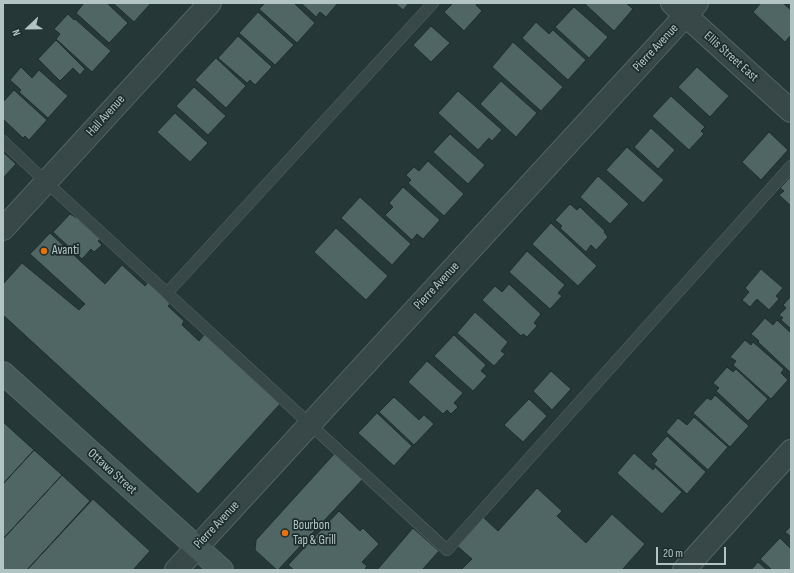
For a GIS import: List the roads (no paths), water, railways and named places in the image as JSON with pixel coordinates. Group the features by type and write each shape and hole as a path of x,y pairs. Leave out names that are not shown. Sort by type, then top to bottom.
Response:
{"street":[{"name":"Hall Avenue","path":"3,229 210,3"},
{"name":"Ellis Street East","path":"685,7 791,111"},
{"name":"Pierre Avenue","path":"176,570 310,424 685,7"},
{"name":"Ottawa Street","path":"3,373 222,570"},
{"path":"684,570 791,451"}],"lane":[{"path":"167,293 433,3"},
{"path":"3,141 447,550 791,166"}],"place":[{"name":"Avanti","path":"44,251"},
{"name":"Bourbon Tap & Grill","path":"285,533"}]}
